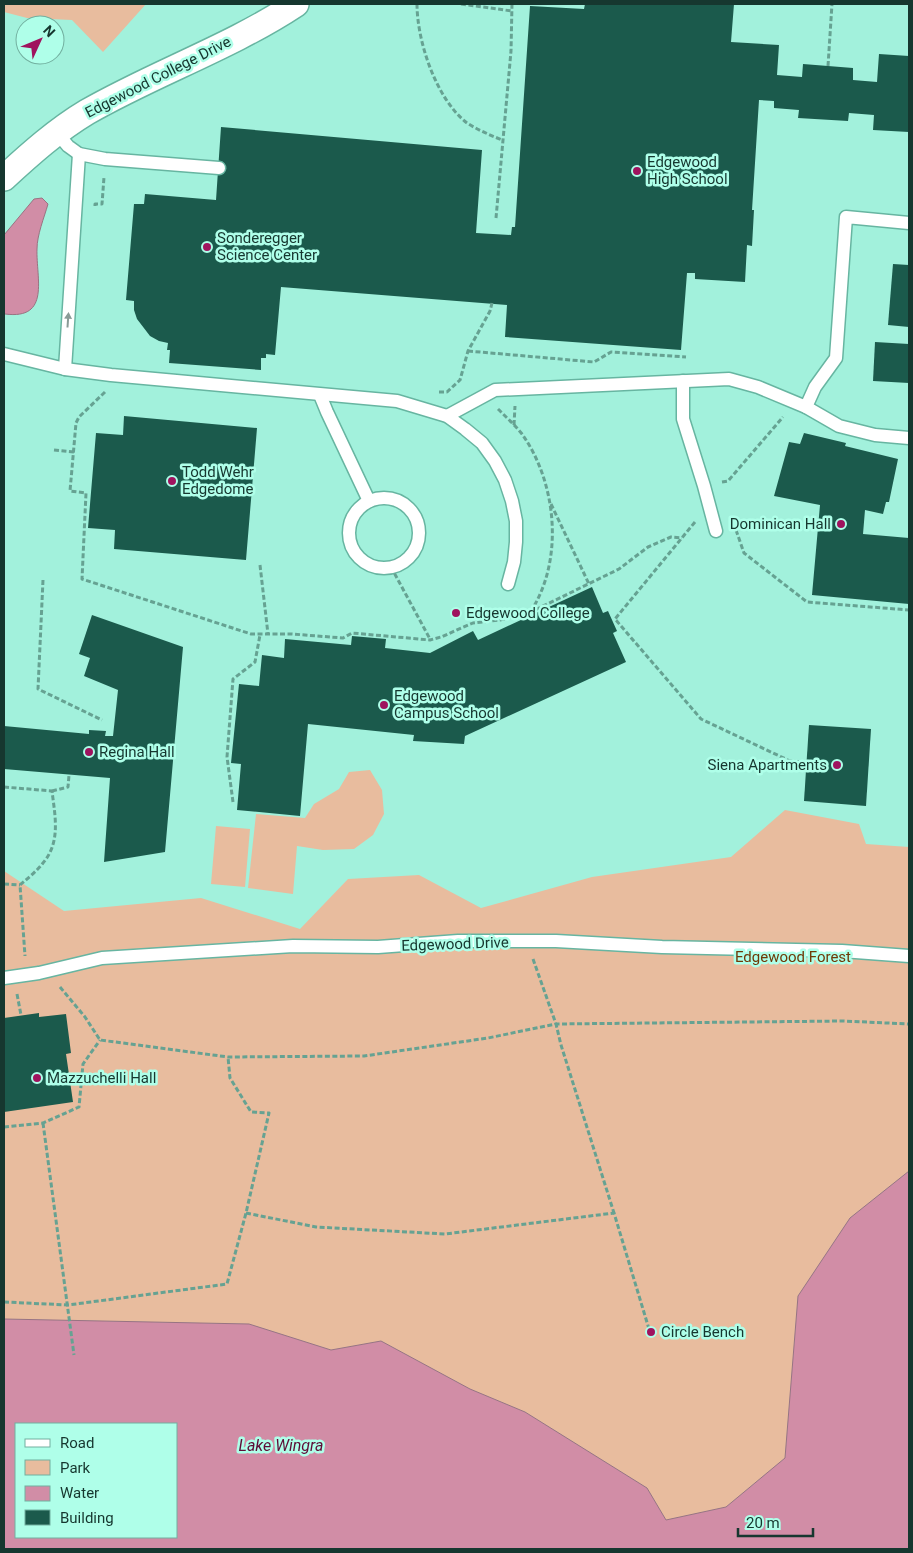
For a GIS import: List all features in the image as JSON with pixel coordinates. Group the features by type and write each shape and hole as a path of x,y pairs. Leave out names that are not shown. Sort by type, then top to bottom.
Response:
{"street":[{"name":"Edgewood College Drive","path":"4,178 57,133 86,113 129,89 272,20 296,4"}],"lane":[{"path":"57,133 68,146 80,154 105,159 219,168"},
{"path":"65,369 80,154"},
{"path":"806,407 815,387 836,358 846,217 909,223"},
{"path":"4,354 65,369 111,375 397,401 447,416 466,428 482,444 495,461 505,480 516,521 515,555 508,584"},
{"path":"447,416 495,390 729,379 758,387 790,400 839,426 875,436 909,438"},
{"path":"683,381 683,419 686,434 704,486 716,531"},
{"path":"320,395 326,412 369,501"},
{"path":"380,498 392,499 404,504 418,522 417,546 402,564 391,567 380,568 369,565 360,558 350,539 353,517 369,501 380,498"},
{"name":"Edgewood Drive","path":"4,978 47,971 102,958 293,946 378,947 458,941 556,941 662,947 842,951 909,956"}],"path":[{"path":"417,4 417,16 426,57 442,92 453,110 468,123 486,134 502,140"},
{"path":"462,4 512,11"},
{"path":"496,218 511,51 512,4"},
{"path":"828,66 832,4"},
{"path":"94,214 95,204 102,204 105,159"},
{"path":"432,390 447,392 460,380 468,351 490,311 492,303"},
{"path":"468,351 594,362 610,352 686,357"},
{"path":"111,375 109,388 79,417 76,423 70,491 86,492 82,579 251,634 292,634 343,638 352,633 430,640 474,623 500,620 531,612 620,569 648,547 671,537 682,538"},
{"path":"704,486 728,481 785,414 790,400"},
{"path":"54,450 74,452"},
{"path":"549,500 589,584"},
{"path":"693,514 699,534 735,526 744,553 807,602 909,610"},
{"path":"695,522 615,619 701,719 790,761 803,762"},
{"path":"260,565 268,634"},
{"path":"391,567 430,640"},
{"path":"44,580 38,688 102,720"},
{"path":"233,802 227,757 233,679 255,662 260,635"},
{"path":"4,787 52,791 68,787 69,775"},
{"path":"4,884 20,885 44,863 52,847 56,829 52,791"},
{"path":"20,885 26,975"},
{"path":"527,942 556,1024 649,1329"},
{"path":"47,971 85,1017 100,1040 228,1057 364,1056 488,1038 556,1024 843,1021 909,1024"},
{"path":"4,1127 43,1123 79,1107 83,1064 100,1040"},
{"path":"4,1302 68,1305 227,1284 246,1213 269,1113 251,1112 230,1078 228,1057"},
{"path":"43,1123 74,1355"},
{"path":"246,1213 316,1227 445,1234 614,1214"}],"green space":[{"path":"4,4 146,4 103,52 72,20 65,20 65,15 16,15 4,12"},
{"path":"370,770 382,790 384,814 373,835 354,849 323,850 297,846 293,894 248,888 256,814 305,818 314,804 339,789 349,772"},
{"name":"Edgewood Forest","path":"785,810 859,824 866,844 909,847 909,1171 850,1218 798,1296 785,1458 726,1507 666,1520 647,1488 525,1412 470,1389 381,1341 331,1350 249,1324 4,1319 4,871 64,911 201,898 300,929 348,879 419,875 481,908 592,877 731,857"},
{"path":"216,826 250,829 245,887 211,884"}],"water":[{"path":"42,198 48,204 37,244 38,295 35,304 29,310 20,314 5,314 4,235 34,199"},
{"name":"Lake Wingra","path":"909,1171 909,1549 4,1549 4,1319 249,1324 331,1350 381,1341 470,1389 525,1412 647,1488 666,1520 726,1507 785,1458 798,1296 850,1218"}],"building":[{"path":"585,4 734,4 731,42 779,45 777,75 802,77 803,64 853,68 853,80 877,82 879,54 909,56 909,132 873,130 874,115 849,113 848,121 798,118 799,110 774,108 774,101 759,100 752,210 754,210 752,246 747,245 745,282 695,279 695,273 687,273 681,350 505,337 507,305 281,287 275,355 266,354 266,358 261,358 261,370 169,363 170,350 167,350 168,343 150,336 137,319 134,301 126,300 134,204 144,204 145,194 216,200 221,127 482,150 476,233 511,235 512,227 515,227 530,6 584,9"},
{"path":"893,264 909,265 909,327 888,325"},
{"path":"875,342 909,344 909,383 873,381"},
{"name":"Todd Wehr Edgedome","path":"124,416 257,428 246,560 114,549 115,530 88,528 96,433 123,435"},
{"name":"Dominican Hall","path":"804,433 846,443 845,446 898,459 889,502 886,502 883,514 865,510 863,534 909,538 909,604 812,595 820,505 774,496 789,442 800,444"},
{"name":"Edgewood Campus School","path":"592,587 603,613 608,611 617,631 613,633 626,662 465,736 464,744 413,741 414,735 308,724 300,816 237,810 241,764 231,763 239,684 259,686 262,655 284,658 285,639 351,645 352,636 386,639 385,648 430,653 473,631 478,640"},
{"name":"Regina Hall","path":"92,615 183,647 165,852 104,862 110,778 4,769 4,726 89,734 89,730 106,731 105,736 113,736 118,690 84,676 90,658 79,654"},
{"name":"Siena Apartments","path":"809,725 871,729 866,806 804,801"},
{"name":"Mazzuchelli Hall","path":"39,1013 39,1017 66,1014 71,1053 66,1054 73,1102 4,1112 4,1018"}],"place":[{"name":"Edgewood High School","path":"637,171"},
{"name":"Sonderegger Science Center","path":"207,247"},
{"name":"Todd Wehr Edgedome","path":"172,481"},
{"name":"Dominican Hall","path":"841,524"},
{"name":"Edgewood College","path":"456,613"},
{"name":"Edgewood Campus School","path":"384,705"},
{"name":"Regina Hall","path":"89,752"},
{"name":"Siena Apartments","path":"837,765"},
{"name":"Mazzuchelli Hall","path":"37,1078"},
{"name":"Circle Bench","path":"651,1332"}]}
